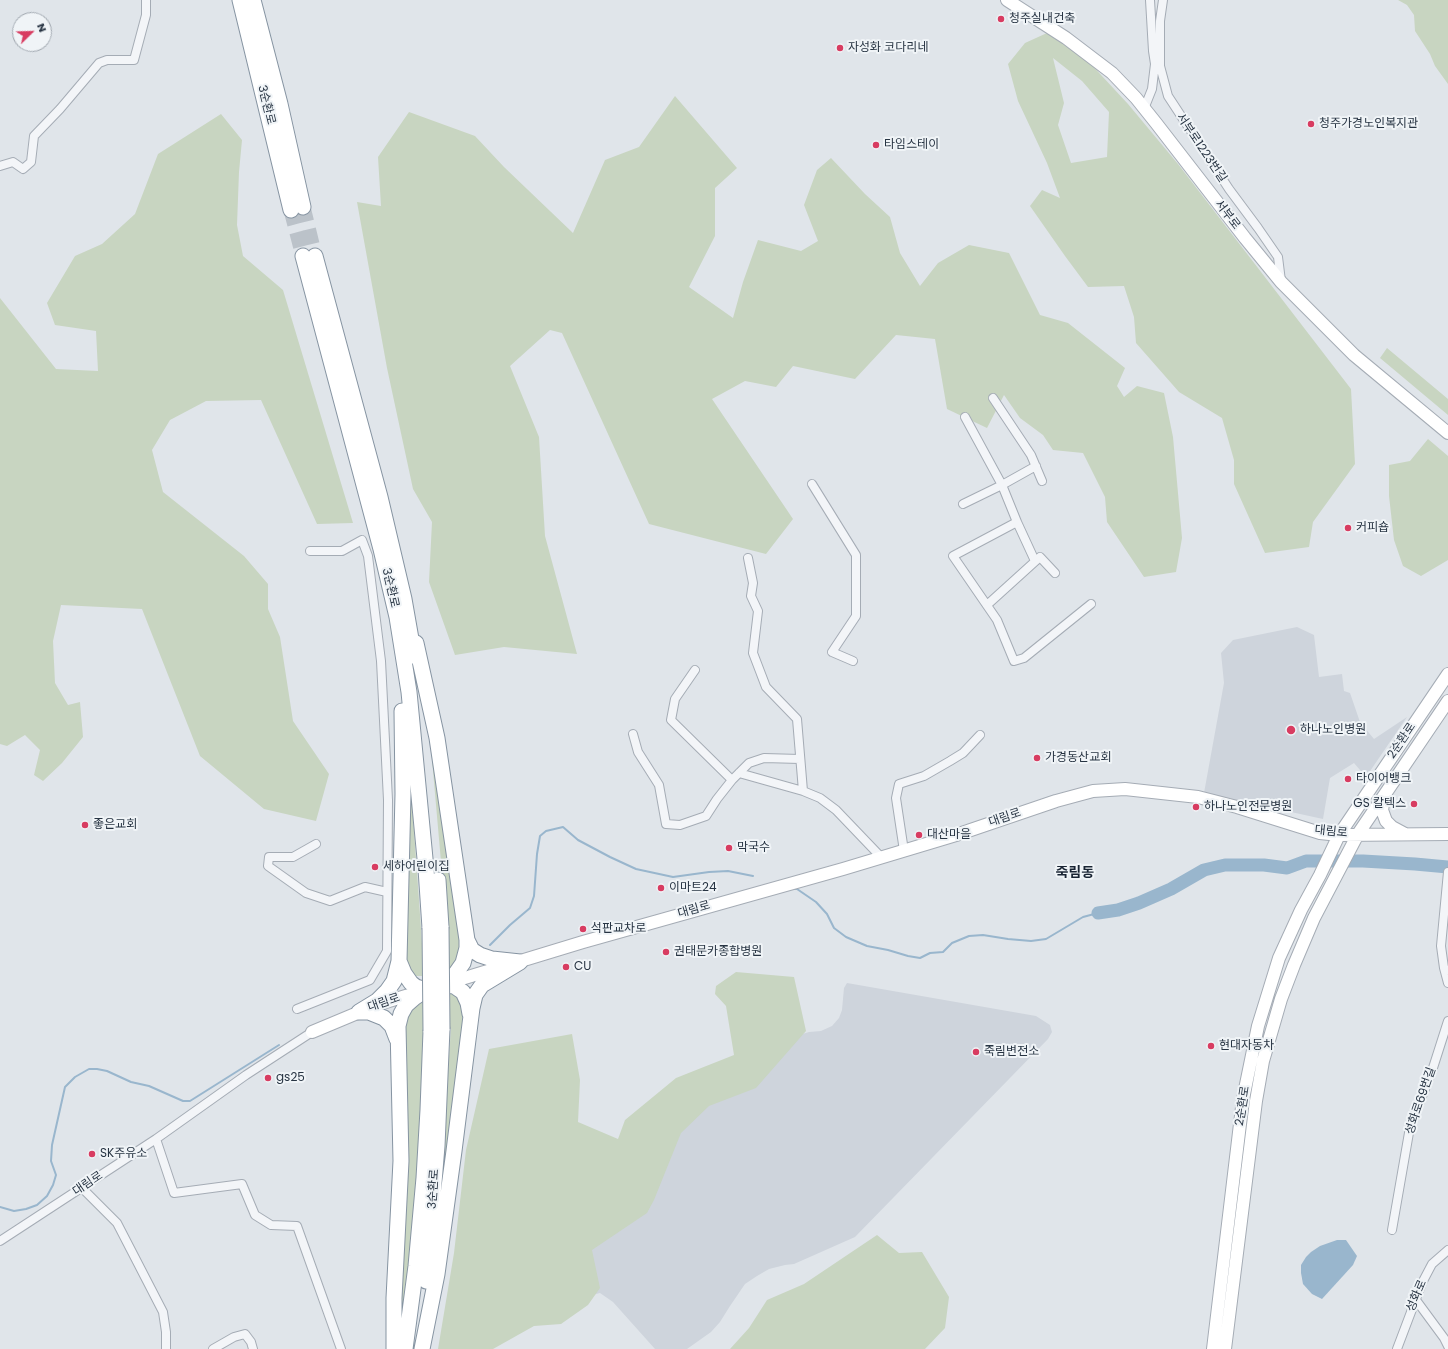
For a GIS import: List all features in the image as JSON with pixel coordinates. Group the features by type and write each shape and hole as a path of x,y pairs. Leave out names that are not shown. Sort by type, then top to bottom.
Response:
{"highway":[{"name":"3순환로","path":"240,0 297,208 280,104 253,0"},
{"name":"3순환로","path":"309,256 380,496 404,599 416,672 430,800 436,928 426,869 409,692 398,624 388,577 309,256"},
{"path":"393,553 431,706 468,948 463,963 456,973 444,985"},
{"path":"359,1012 377,1001 387,991 394,980 399,961 403,794 402,709 388,577"},
{"path":"436,928 436,1030"},
{"path":"467,940 472,950 480,956 498,960 520,962"},
{"path":"399,961 404,973 411,983 416,987 426,990"},
{"path":"422,1349 439,1258 454,1151 470,1017 474,999 482,985 520,962"},
{"path":"444,985 454,986 463,992 468,1003 470,1017"},
{"path":"394,1349 394,1298 401,1161 398,1026 403,1009 414,998 426,990"},
{"path":"359,1012 375,1013 384,1018 392,1026 398,1040"},
{"name":"3순환로","path":"405,1349 416,1266 424,1178 428,1110 436,1030"},
{"name":"3순환로","path":"418,1349 430,1238 437,1146 436,1030"}],"street":[{"path":"0,166 13,162 23,169 31,162 34,136 60,109 99,63 107,60 134,60 146,15 146,0"},
{"name":"서부로","path":"1007,0 1066,38 1112,73 1144,109 1244,238 1281,282 1354,355 1448,433"},
{"path":"1144,109 1152,89 1155,64 1150,0"},
{"name":"서부로1223번길","path":"1163,0 1160,23 1160,66 1168,96 1229,189 1278,257 1281,282"},
{"path":"1151,22 1160,23"},
{"path":"993,398 1031,455 1042,481"},
{"path":"965,417 1002,485 1035,561"},
{"path":"964,504 1036,466"},
{"path":"812,484 856,555 856,616 832,652 853,661"},
{"path":"1017,522 953,556 997,620 1014,661 1024,658 1091,604"},
{"path":"297,1008 370,980 387,951 388,800 381,661 368,556 362,540 342,551 310,551"},
{"path":"987,605 1040,556 1055,573"},
{"path":"748,558 753,583 751,596 758,611 753,653 766,687 797,719 803,791"},
{"path":"695,670 675,699 671,720 732,780"},
{"name":"2순환로","path":"1213,1349 1243,1099 1251,1058 1264,1007 1279,958 1301,910 1339,835 1448,674"},
{"name":"2순환로","path":"1225,1349 1248,1155 1256,1101 1263,1061 1279,1006 1294,965 1314,918 1358,834 1448,701"},
{"path":"633,734 638,752 659,785 666,824 680,825 706,816 732,780 749,763 764,758 800,759"},
{"path":"904,851 896,798 899,784 924,776 950,761 962,753 980,735"},
{"path":"739,773 803,791 820,798 836,810 881,857"},
{"name":"대림로","path":"0,1241 156,1139 246,1075 312,1032 359,1012 379,1004 583,942 904,851 1056,801 1093,791 1125,789 1198,796 1238,807 1315,832 1339,835 1448,834"},
{"path":"1384,796 1382,806 1384,818 1392,827 1406,834"},
{"path":"316,844 293,857 269,857 268,866 306,893 330,901 365,887 387,892"},
{"path":"1448,872 1441,946 1448,983"},
{"name":"성화로69번길","path":"1392,1230 1410,1127 1432,1071 1448,1022"},
{"path":"156,1139 174,1194 242,1184 255,1215 271,1225 298,1226 341,1349"},
{"path":"82,1188 117,1223 163,1312 166,1332 166,1349"},
{"name":"성화로","path":"1397,1349 1432,1264 1448,1250"},
{"path":"1416,1300 1444,1338 1448,1346"},
{"path":"213,1349 234,1337 245,1334 251,1342 253,1349"}],"shaded area":[{"name":"하나노인병원","path":"1297,627 1314,635 1319,677 1342,674 1344,691 1350,693 1360,722 1374,739 1407,717 1366,777 1354,763 1330,778 1323,819 1204,793 1224,683 1221,653 1233,640"},
{"path":"847,983 1036,1016 1050,1025 1052,1032 1048,1039 855,1237 794,1264 769,1269 745,1284 720,1322 711,1332 687,1349 655,1349 613,1302 600,1293 592,1295 528,1238 671,1101 796,1036 809,1032 821,1031 832,1026 839,1018 842,1010 844,988"}],"green space":[{"path":"1398,0 1448,0 1448,84 1435,66 1430,54 1415,31 1414,15 1407,5"},
{"path":"1047,33 1089,62 1128,104 1178,164 1351,389 1355,464 1313,522 1309,547 1265,553 1234,484 1234,460 1222,418 1179,392 1136,343 1134,317 1124,286 1088,287 1030,206 1042,190 1060,198 1047,163 1018,101 1008,64 1025,43","holes":["1053,58 1082,81 1109,112 1107,157 1071,163 1058,125 1064,103"]},
{"path":"675,96 737,168 715,188 715,236 689,287 733,318 743,282 758,240 801,251 818,241 804,205 817,170 831,158 865,194 890,217 900,253 920,286 938,263 969,245 1009,253 1040,315 1068,323 1125,368 1117,386 1124,397 1137,386 1164,393 1173,437 1182,538 1176,572 1144,577 1107,522 1105,497 1083,453 1053,450 1043,435 1020,418 1004,395 987,428 947,409 935,339 896,335 855,379 793,366 776,387 745,381 712,399 793,519 766,554 649,524 562,333 550,330 510,366 539,437 545,536 577,654 504,647 455,655 429,582 432,522 413,489 387,368 357,202 381,206 378,157 409,112 475,136 504,167 573,233 605,160 639,147"},
{"path":"221,114 242,140 237,225 243,256 283,290 353,523 317,524 261,400 206,401 170,420 152,450 163,492 244,556 268,584 268,609 280,637 293,721 329,774 316,821 264,809 200,756 142,609 61,605 53,641 55,683 68,705 80,702 83,737 62,763 43,781 34,775 40,750 25,735 7,746 0,744 0,298 56,369 98,371 96,331 55,325 47,303 75,256 102,244 135,214 158,154"},
{"path":"1387,348 1448,399 1448,415 1380,358"},
{"path":"1428,439 1448,456 1448,560 1421,576 1403,566 1394,540 1389,496 1389,465 1410,461"},
{"path":"429,725 463,940 457,961 451,968 426,976 416,976 412,975 406,969 407,732 423,957 449,953"},
{"path":"736,972 794,977 806,1031 756,1088 709,1106 681,1133 654,1200 647,1213 592,1250 600,1288 588,1305 561,1324 534,1326 493,1349 438,1349 454,1253 466,1150 489,1049 572,1034 580,1080 578,1122 618,1139 625,1120 676,1078 734,1055 726,1006 715,994 716,986"},
{"path":"452,991 466,1007 428,1315 451,1028 425,1030 417,1197 400,1333 402,1043 406,1013 419,1002"},
{"path":"877,1235 899,1253 922,1252 949,1297 945,1328 925,1349 730,1349 749,1328 767,1300 804,1284"}],"water":[{"path":"1337,1240 1346,1240 1357,1256 1353,1265 1322,1299 1312,1294 1303,1284 1301,1265 1311,1252 1320,1246"}],"waterway":[{"path":"490,945 530,908 534,896 540,836 546,831 563,827 578,840 636,869 673,877 728,871 753,876"},
{"path":"1098,913 1118,910 1139,903 1171,889 1204,870 1225,865 1264,865 1287,868 1306,861 1363,861 1448,867"},
{"path":"792,889 797,889 816,902 827,914 834,928 846,937 867,946 920,958 930,953 943,952 952,943 969,936 983,935 1031,941 1046,939 1083,917 1098,913"},
{"path":"0,1207 14,1211 26,1209 37,1205 47,1196 56,1175 51,1161 52,1145 65,1087 75,1077 89,1069 107,1071 131,1082 149,1086 183,1101 190,1101 279,1045"}],"tunnel":[{"path":"303,207 315,256"},
{"path":"291,210 303,256"}],"place":[{"name":"청주실내건축","path":"1001,19"},
{"name":"자성화 코다리네","path":"840,48"},
{"name":"청주가경노인복지관","path":"1311,124"},
{"name":"타임스테이","path":"876,145"},
{"name":"커피숍","path":"1348,528"},
{"name":"하나노인병원","path":"1291,730"},
{"name":"가경동산교회","path":"1037,758"},
{"name":"타이어뱅크","path":"1348,779"},
{"name":"GS 칼텍스","path":"1414,804"},
{"name":"하나노인전문병원","path":"1196,807"},
{"name":"좋은교회","path":"85,825"},
{"name":"대산마을","path":"919,835"},
{"name":"막국수","path":"729,848"},
{"name":"세하어린이집","path":"375,867"},
{"name":"이마트24","path":"661,888"},
{"name":"석판교차로","path":"583,929"},
{"name":"권태문카종합병원","path":"666,952"},
{"name":"CU","path":"566,967"},
{"name":"현대자동차","path":"1211,1046"},
{"name":"죽림변전소","path":"976,1052"},
{"name":"gs25","path":"268,1078"},
{"name":"SK주유소","path":"92,1154"}],"district":[{"name":"죽림동","path":"1075,873"}]}
